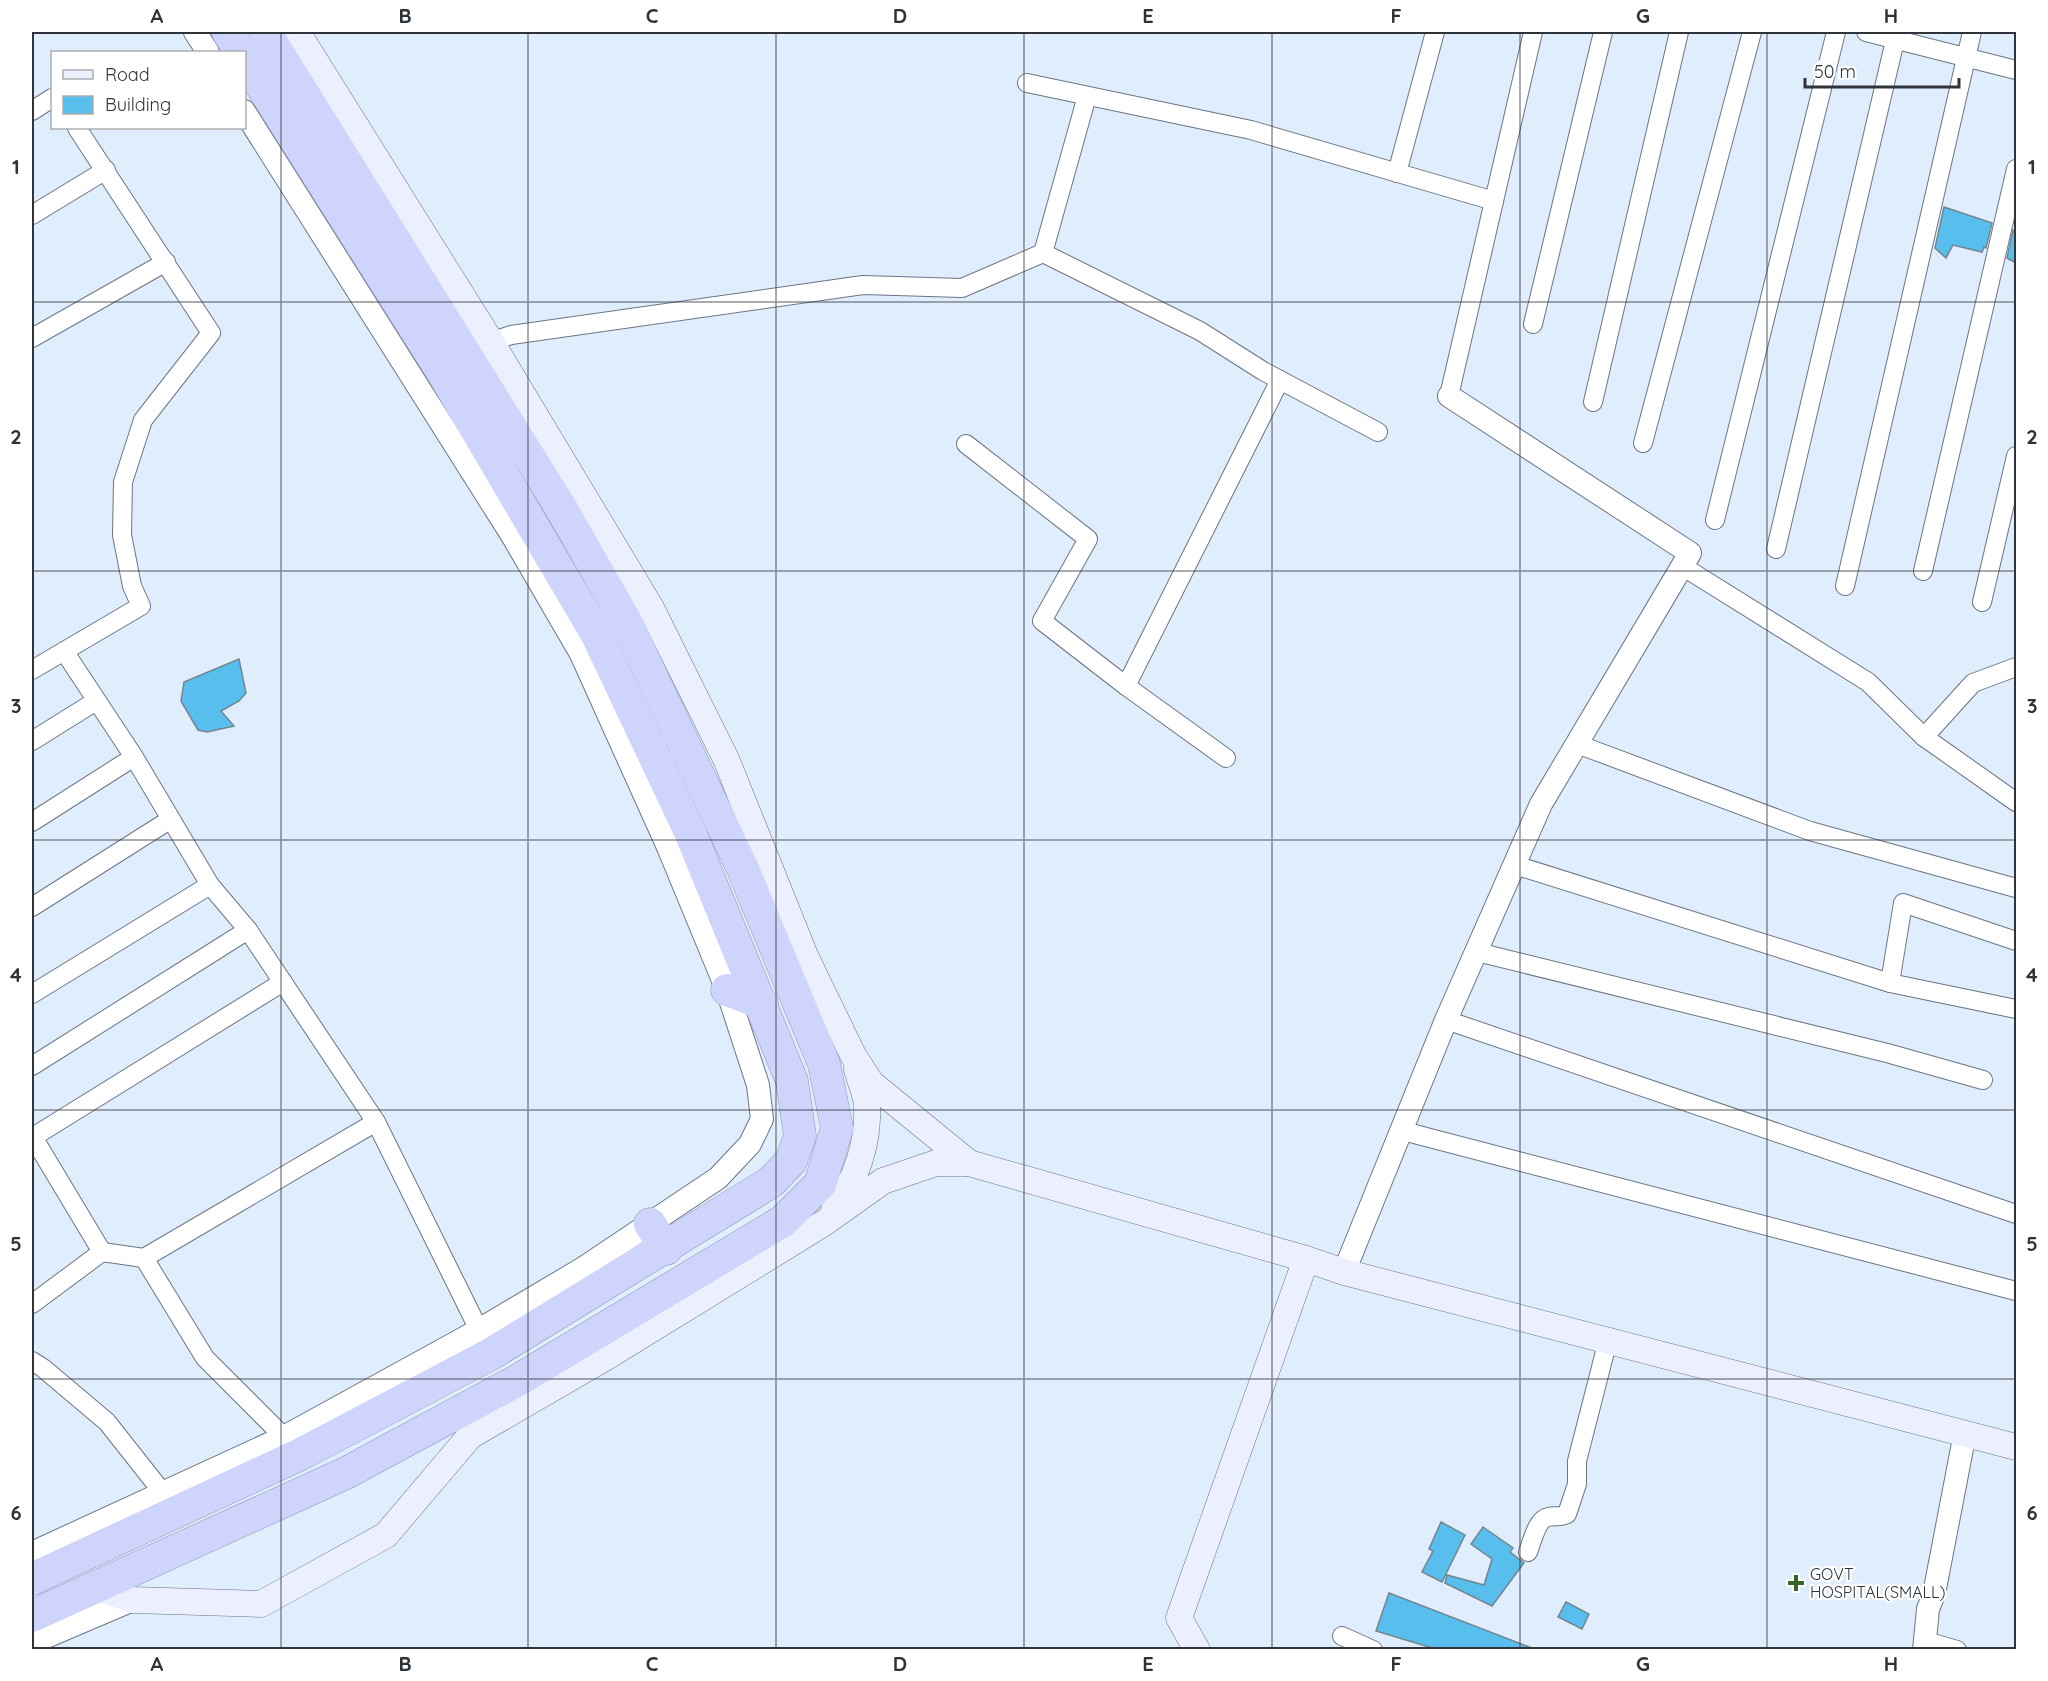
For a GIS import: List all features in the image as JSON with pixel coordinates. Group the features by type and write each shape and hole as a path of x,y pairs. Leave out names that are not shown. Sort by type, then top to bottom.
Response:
{"highway":[{"path":"228,32 240,51"},
{"path":"32,1616 346,1473 520,1379 783,1221 820,1185 837,1128 824,1064 718,812 626,622 549,488 265,32"},
{"path":"32,1579 301,1454 491,1354 658,1236 771,1182 791,1161 800,1136 792,1081 762,1003 690,832 597,635 443,373 246,61"},
{"path":"727,990 762,1003"}],"main road":[{"path":"297,32 491,342 606,532 682,668 726,759 806,958 853,1055 871,1083 969,1163"},
{"path":"824,1223 849,1190 862,1155 867,1105 853,1055"},
{"path":"95,1587 133,1600 261,1604 386,1535 470,1436 608,1356 824,1223 883,1181 936,1163 969,1163 1306,1259 1344,1272 2016,1447"},
{"path":"1197,1650 1179,1618 1306,1259"}],"street":[{"path":"195,32 207,51"},
{"path":"1397,173 1435,32"},
{"path":"1344,1272 1446,1020 1541,804 1690,553 1449,396 1533,32"},
{"path":"1533,324 1603,32"},
{"path":"1593,402 1679,32"},
{"path":"1643,443 1752,32"},
{"path":"1715,520 1836,32"},
{"path":"1866,32 1896,35 1965,57 2016,70"},
{"path":"1845,586 1972,32"},
{"path":"1776,549 1896,35"},
{"path":"1027,83 1251,130 1494,201"},
{"path":"1044,253 1087,96"},
{"path":"32,111 51,99"},
{"path":"32,1553 284,1437 479,1330 658,1236 750,1144 762,1119 758,1085 727,990 668,847 581,654 513,537 246,114"},
{"path":"32,670 141,606 132,586 122,536 123,482 143,420 211,333 78,129"},
{"path":"1923,571 2016,169"},
{"path":"32,215 106,170"},
{"path":"491,342 511,335 863,285 962,288 1044,253 1200,331 1280,380 1378,432"},
{"path":"32,338 166,262"},
{"path":"1126,686 1280,380"},
{"path":"966,444 1088,539 1042,621 1126,686 1226,758"},
{"path":"1982,602 2016,456"},
{"path":"1682,566 1868,682 1924,737 2016,802"},
{"path":"64,651 134,757 210,885 248,930 376,1122 479,1330"},
{"path":"1924,737 1973,683 2016,668"},
{"path":"32,741 96,701"},
{"path":"1577,744 1810,831 2016,888"},
{"path":"32,822 134,757"},
{"path":"32,908 171,819"},
{"path":"1515,865 1890,983 2016,1009"},
{"path":"32,994 210,885"},
{"path":"1890,983 1903,903 2016,941"},
{"path":"32,1066 248,930"},
{"path":"1477,952 1887,1053 1983,1080"},
{"path":"102,1252 32,1137 283,982"},
{"path":"1446,1020 2016,1214"},
{"path":"32,1304 102,1252 144,1258 376,1122"},
{"path":"1403,1131 2016,1291"},
{"path":"144,1258 205,1358 284,1437"},
{"path":"1527,1552 1541,1520 1549,1516 1558,1518 1567,1514 1577,1484 1577,1461 1608,1340"},
{"path":"32,1361 107,1422 163,1493"},
{"path":"1957,1650 1925,1645 1928,1609 1934,1594 1965,1433"},
{"path":"32,1643 133,1600"},
{"path":"1342,1636 1373,1650"}],"building":[{"path":"1944,207 1992,223 1986,248 1984,247 1982,252 1953,245 1946,258 1935,248"},
{"path":"2013,230 2016,232 2016,263 2007,258"},
{"path":"239,659 246,693 239,701 221,711 234,726 207,732 198,730 181,701 184,682"},
{"path":"1441,1522 1465,1535 1442,1582 1422,1572 1433,1551 1429,1549"},
{"path":"1483,1527 1513,1548 1510,1552 1524,1563 1492,1606 1445,1583 1447,1575 1484,1585 1492,1559 1471,1544"},
{"path":"1389,1593 1532,1648 1532,1650 1439,1650 1376,1631"},
{"path":"1566,1602 1589,1614 1582,1629 1558,1617"}],"place":[{"name":"GOVT HOSPITAL(SMALL)","path":"1796,1583"}]}
